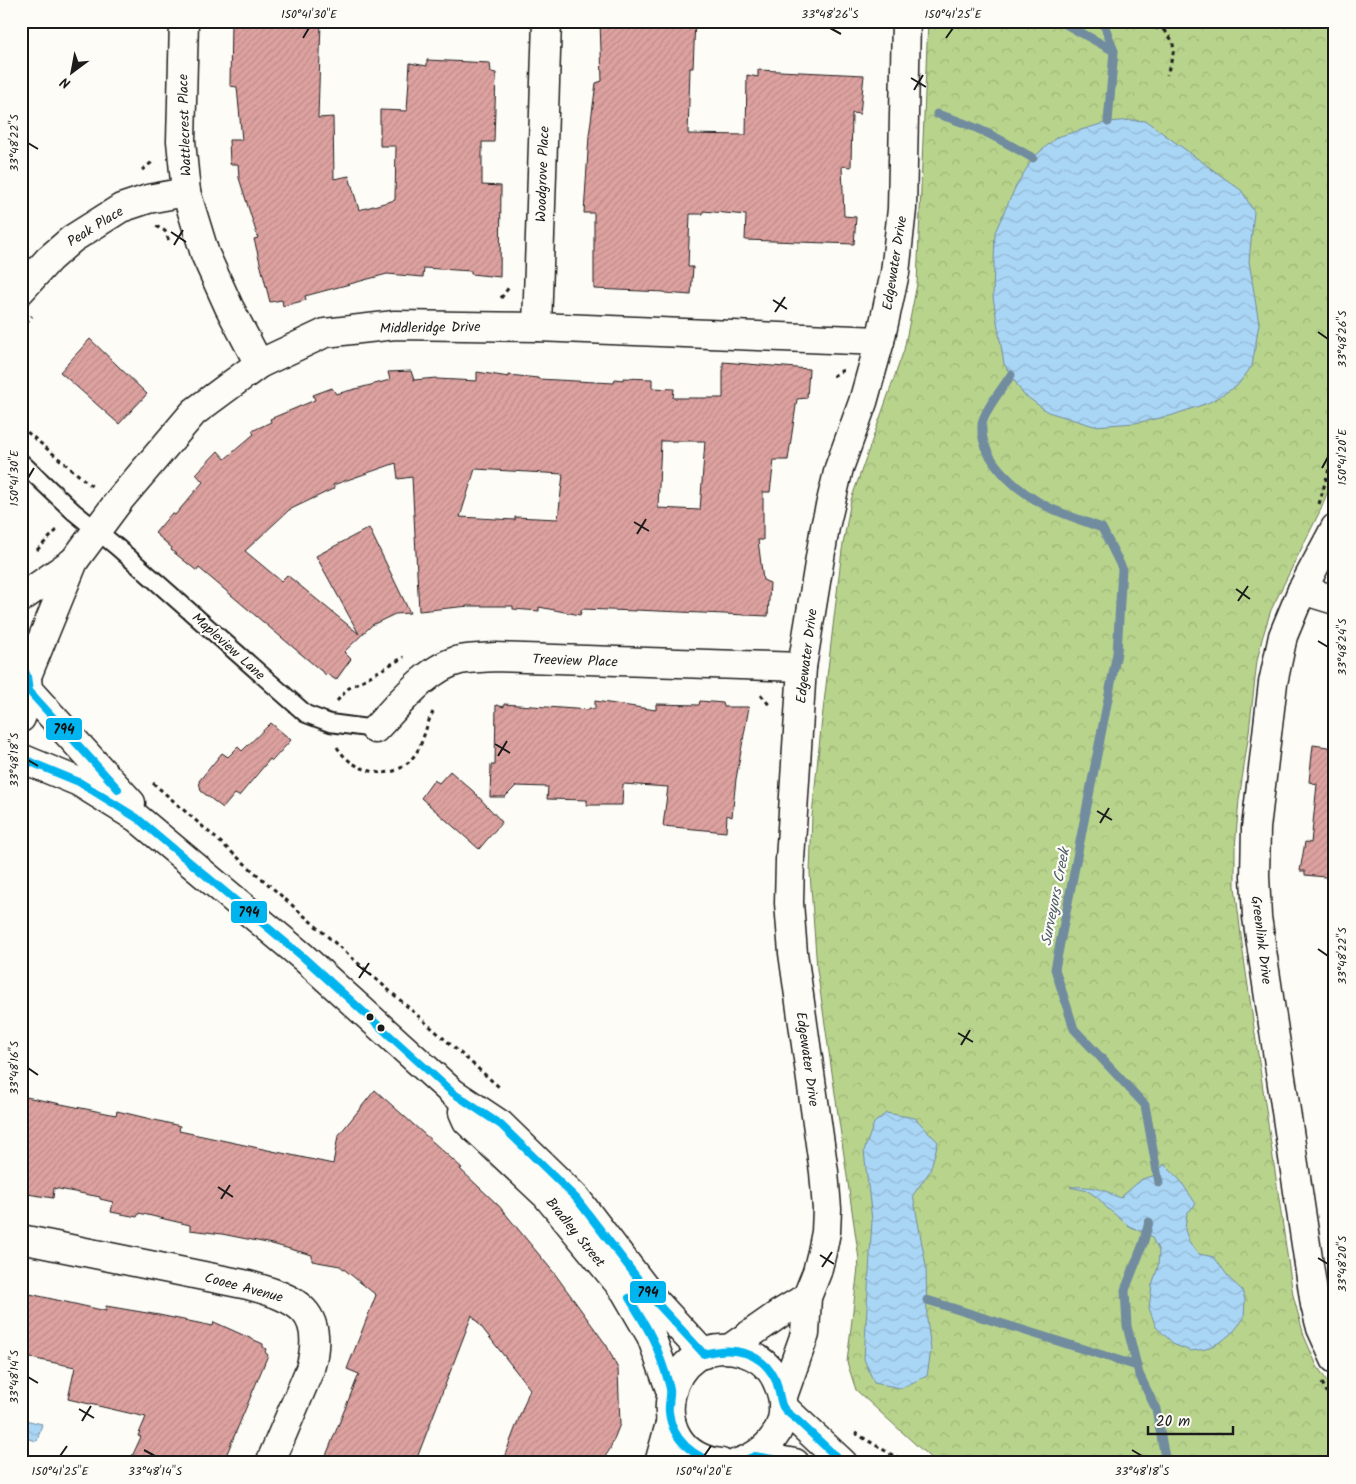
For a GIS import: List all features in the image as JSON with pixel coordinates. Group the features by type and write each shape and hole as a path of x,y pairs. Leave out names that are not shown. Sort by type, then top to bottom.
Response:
{"street":[{"name":"Wattlecrest Place","path":"184,21 181,141 186,192 204,254 259,364"},
{"name":"Woodgrove Place","path":"537,327 547,21"},
{"name":"Edgewater Drive","path":"746,1460 770,1444 776,1435 782,1417 783,1402 805,1334 807,1297 817,1272 822,1252 827,1209 824,1172 793,953 789,902 802,667 827,518 839,468 863,402 880,341 895,273 902,208 906,21"},
{"name":"Peak Place","path":"21,290 61,248 121,208 148,199 186,192"},
{"name":"Middleridge Drive","path":"21,718 26,705 26,676 74,561 121,498 194,412 259,364 324,333 395,325 537,327 880,341"},
{"name":"Greenlink Drive","path":"1335,528 1302,590 1283,636 1273,683 1256,828 1256,901 1317,1317 1335,1359"},
{"name":"Middleridge Drive","path":"21,598 74,561"},
{"path":"1302,590 1335,600"},
{"name":"Treeview Place","path":"375,730 424,679 458,660 495,657 802,667"},
{"name":"Bradley Street","path":"26,676 164,839"},
{"name":"Bradley Street","path":"21,758 79,782 137,818 302,957 453,1093 501,1125 576,1198 655,1301 716,1352"},
{"name":"Bradley Street","path":"453,1093 467,1121 546,1195 625,1291 651,1336 671,1392"},
{"name":"Cooee Avenue","path":"21,1239 248,1286 279,1294 298,1305 306,1314 313,1327 316,1338 314,1352 310,1369 270,1463"},
{"path":"718,1463 702,1457 688,1448 680,1440 671,1420 669,1411 671,1392 680,1373 686,1365 716,1352 807,1297"},
{"path":"716,1352 745,1353 767,1366 777,1380 783,1402 843,1463"},
{"path":"659,1463 671,1420"},
{"path":"746,1460 795,1463"}],"lane":[{"name":"Mapleview Lane","path":"21,462 74,512 117,547 306,714 330,723 375,730"}],"path":[{"path":"1123,21 1164,30 1172,38 1174,45 1167,75"},
{"path":"1164,30 1168,21"},
{"path":"137,172 152,163 155,152"},
{"path":"150,223 165,231 172,248"},
{"path":"495,300 502,297 510,283"},
{"path":"21,329 33,314"},
{"path":"21,427 95,489 100,481"},
{"path":"849,1430 906,1463"}],"green space":[{"path":"928,21 1335,21 1335,467 1321,509 1271,610 1262,639 1257,661 1239,800 1235,848 1235,886 1293,1295 1304,1336 1317,1366 1335,1393 1335,1463 936,1463 856,1390 847,1362 859,1259 817,969 810,873 812,816 842,550 851,500 904,350 917,284"}],"water":[{"path":"1146,121 1242,191 1254,212 1249,261 1259,324 1252,366 1237,386 1208,403 1170,416 1135,423 1094,426 1048,412 1023,394 1004,364 993,297 995,232 1016,186 1033,158 1057,137 1108,122"},
{"path":"886,1113 915,1118 938,1142 930,1171 913,1195 926,1266 927,1320 931,1350 927,1376 901,1388 874,1383 864,1359 872,1220 864,1151 874,1123"},
{"path":"1164,1164 1180,1180 1196,1204 1187,1213 1185,1230 1190,1244 1199,1254 1214,1257 1230,1279 1242,1290 1245,1300 1244,1318 1234,1331 1222,1341 1206,1349 1191,1351 1175,1345 1156,1327 1149,1308 1152,1285 1158,1267 1159,1251 1151,1236 1129,1226 1088,1191 1070,1187 1096,1188 1120,1198 1142,1179 1153,1176"},
{"path":"21,1419 42,1424 37,1441 21,1437"}],"building":[{"path":"231,21 321,21 318,118 333,117 334,179 349,176 359,210 395,200 396,146 380,146 380,110 407,111 410,63 427,66 427,60 490,63 491,72 496,73 494,142 482,142 482,185 501,186 500,277 471,274 471,271 424,268 423,277 387,274 305,296 306,300 283,306 282,300 270,302 254,239 258,238 239,178 238,164 230,164 229,140 242,140 237,87 230,86"},
{"path":"600,21 695,21 693,68 690,68 688,134 746,135 747,75 758,77 758,70 864,75 860,114 852,113 851,167 842,166 844,216 856,217 854,244 745,240 746,215 703,211 703,214 690,214 688,267 693,267 691,295 594,289 594,213 584,213 589,136 596,83 602,81"},
{"path":"90,339 147,394 119,424 60,372"},
{"path":"723,362 809,369 807,398 797,399 788,460 774,460 770,492 763,492 763,540 758,540 763,580 770,583 768,616 582,609 580,615 539,607 539,611 513,609 513,606 469,606 419,611 412,477 398,479 396,463 333,485 335,488 289,510 245,551 281,581 287,575 359,634 316,556 369,528 410,613 395,614 372,625 344,652 351,659 336,680 326,675 199,568 197,571 171,550 172,548 155,533 172,513 175,515 203,482 196,474 218,451 225,459 254,434 252,431 271,422 270,419 315,400 313,395 332,388 336,394 390,380 388,372 411,371 414,380 436,378 477,381 477,372 509,377 509,375 538,379 614,383 615,379 623,380 623,378 652,379 652,388 674,389 673,398 723,398","holes":["661,441 705,441 700,510 658,508","475,469 563,474 558,519 515,517 515,520 460,517"]},
{"path":"595,701 656,710 656,704 699,705 700,701 723,703 724,707 749,707 736,779 732,817 727,815 726,832 663,826 668,787 623,784 622,805 587,805 587,800 547,799 548,787 516,786 505,797 490,797 491,765 495,765 496,705 504,707 504,704 589,710 589,708 595,709"},
{"path":"271,723 291,740 272,761 270,759 239,796 235,794 223,808 201,791 199,781 222,753 228,757 238,747 242,751"},
{"path":"1313,745 1335,748 1335,878 1305,875 1305,871 1300,871 1305,842 1311,843 1317,784 1309,782"},
{"path":"450,771 473,791 502,822 479,849 421,798 434,780 439,783"},
{"path":"375,1090 462,1168 460,1169 499,1206 555,1274 607,1346 618,1369 620,1424 610,1449 601,1463 502,1463 530,1389 472,1315 415,1463 323,1463 359,1374 347,1369 376,1295 340,1266 312,1261 312,1255 272,1244 190,1230 190,1225 139,1213 137,1217 111,1212 113,1202 100,1199 100,1197 54,1188 53,1198 21,1193 21,1096 116,1115 117,1111 180,1126 179,1131 333,1164 338,1136"},
{"path":"21,1292 106,1311 106,1306 213,1326 214,1322 263,1344 268,1355 223,1463 129,1463 141,1437 138,1436 146,1417 68,1399 75,1367 21,1356"}],"waterway":[{"path":"1060,21 1114,51"},
{"path":"1099,21 1105,27 1114,51 1108,122"},
{"path":"937,114 987,133 1033,158"},
{"name":"Surveyors Creek","path":"1011,375 983,419 983,437 987,450 1003,473 1025,493 1048,507 1102,528 1122,568 1117,653 1055,969 1074,1029 1145,1105 1159,1183"},
{"name":"Surveyors Creek","path":"1149,1222 1143,1244 1125,1290 1127,1326 1139,1374 1156,1409 1166,1463"},
{"path":"927,1300 1137,1366"}],"transit line":[{"name":"794","path":"21,663 27,676 29,691 118,789"},
{"name":"794","path":"21,758 79,782 137,818 303,957 453,1093 501,1125 576,1198 655,1301 704,1354 736,1351 746,1353 763,1363 776,1381 784,1409 843,1463"},
{"name":"794","path":"629,1298 643,1320 665,1370 670,1389 669,1412 675,1431 693,1452 710,1461 720,1463"},
{"name":"794","path":"738,1463 755,1456 794,1463"}]}
